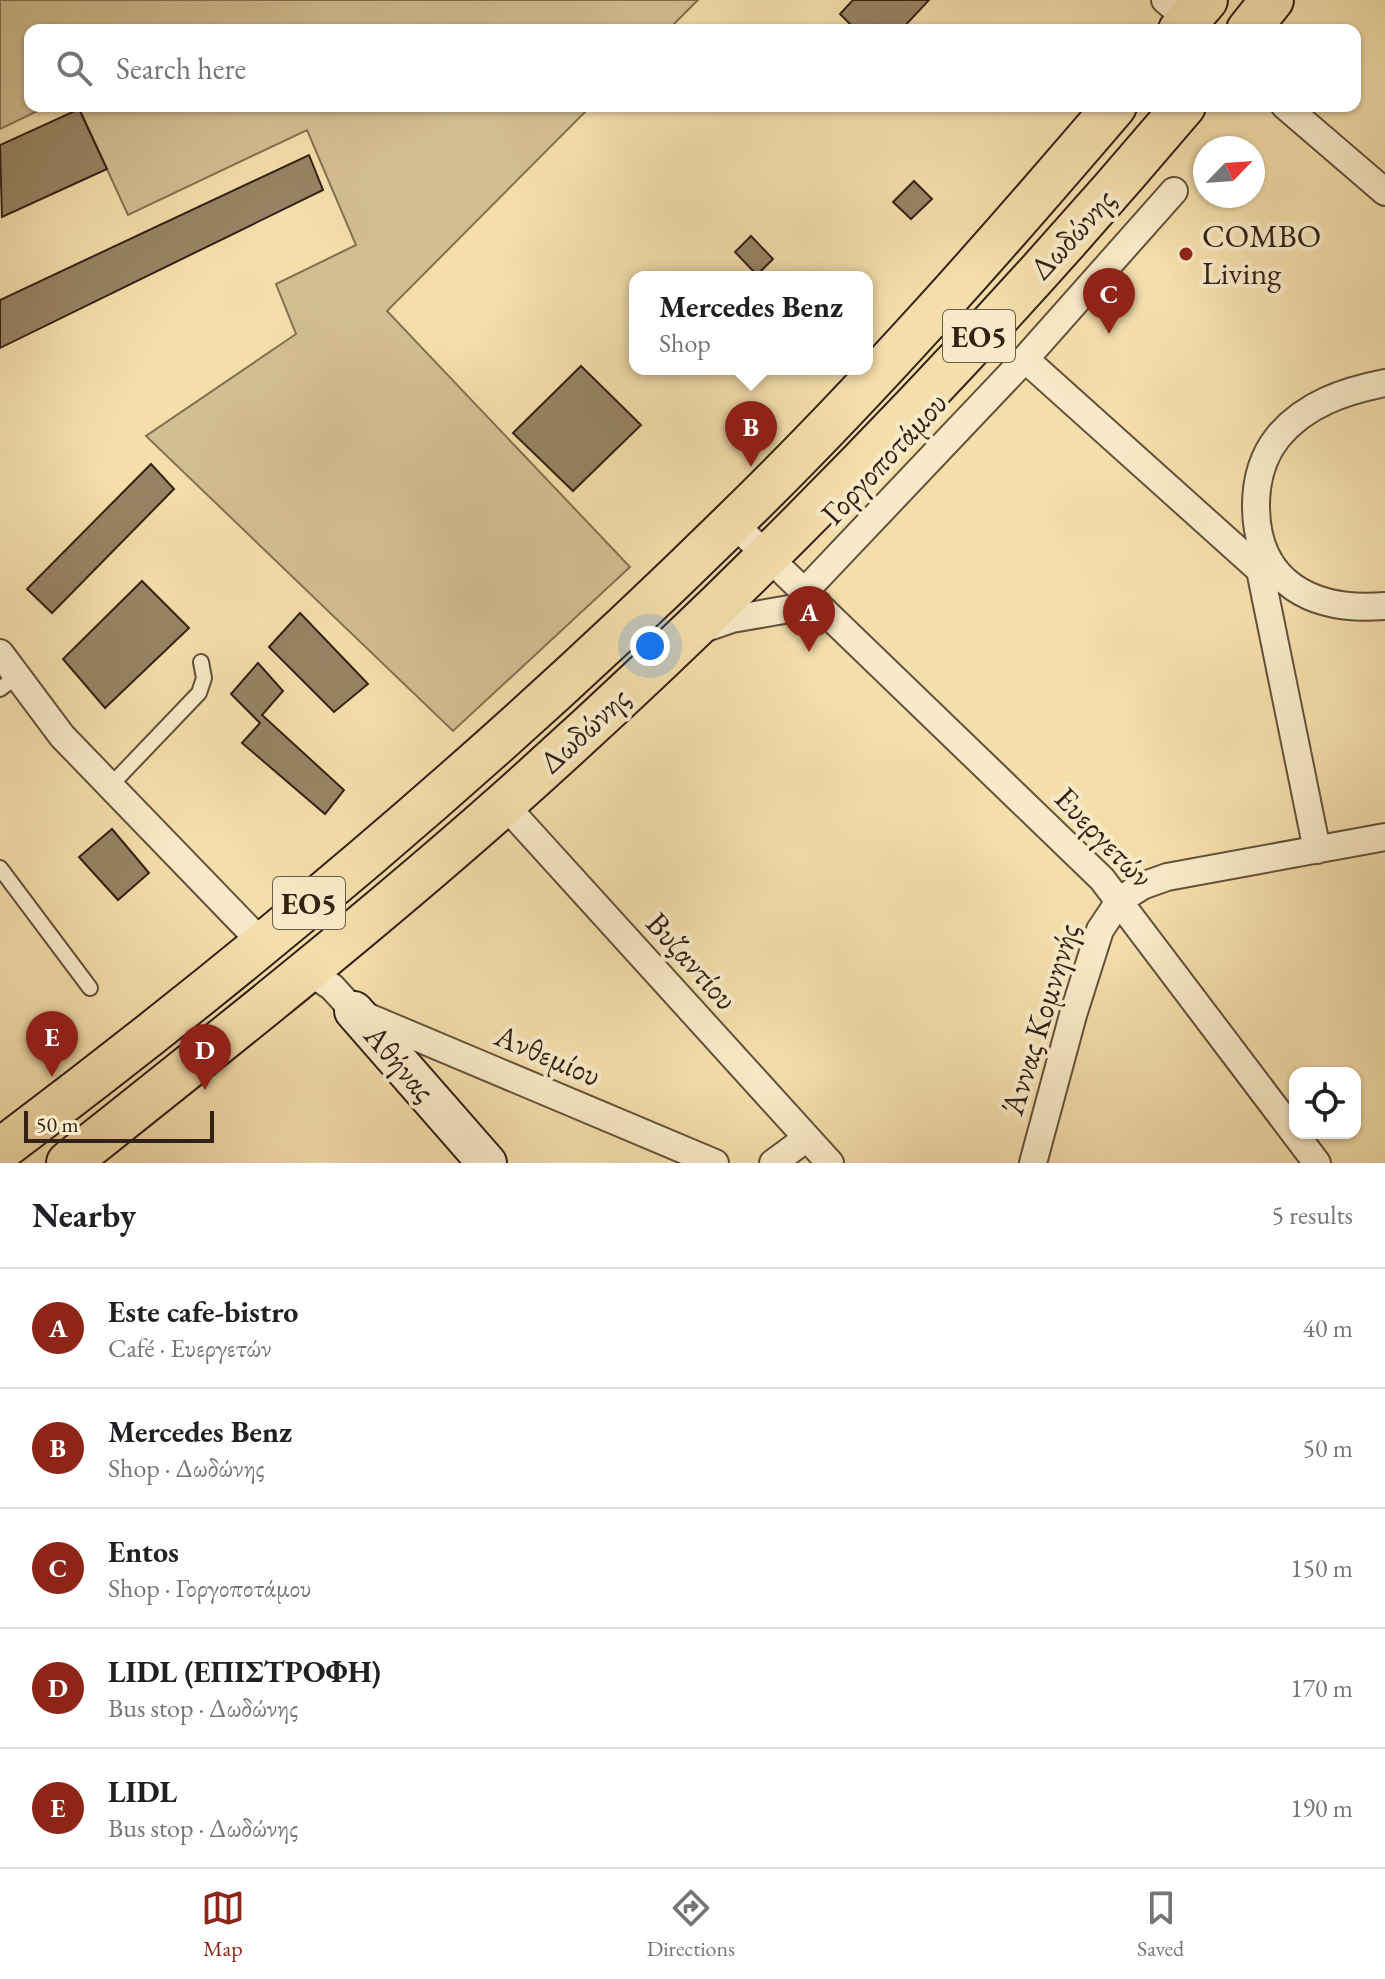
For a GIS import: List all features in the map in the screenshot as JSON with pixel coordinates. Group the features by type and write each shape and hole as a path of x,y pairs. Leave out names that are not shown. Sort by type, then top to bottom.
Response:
{"main road":[{"path":"1253,24 1272,0"},
{"name":"Δωδώνης","path":"0,1150 186,1007 519,723 740,516 854,399 1110,112"},
{"name":"Δωδώνης","path":"68,1163 307,970 504,804 685,635 871,453 1179,112"}],"street":[{"path":"1292,112 1385,192"},
{"name":"Γοργοποτάμου","path":"811,598 1174,191"},
{"path":"1025,359 1288,585 1315,599 1356,606 1385,606"},
{"path":"1317,850 1261,543 1256,501 1259,474 1271,447 1291,424 1339,395 1385,383"},
{"name":"Ευεργετών","path":"740,516 773,550 811,598 1120,900 1317,1163"},
{"path":"685,635 811,598"},
{"path":"0,653 8,683 48,720 262,943"},
{"name":"Βυζαντίου","path":"504,804 830,1163"},
{"path":"1120,900 1154,881 1385,837"},
{"name":"Άννας Κομνηνής","path":"1033,1163 1084,977 1100,930 1120,900"},
{"name":"Αθήνας","path":"307,970 332,987 487,1163"},
{"name":"Ανθεμίου","path":"354,1011 715,1163"},
{"path":"773,1163 807,1138"}],"lane":[{"path":"110,786 199,693 204,678 201,662"},
{"path":"0,868 90,988"}],"shaded area":[{"path":"0,0 698,0 674,24 24,24 24,112 35,112 0,129"},
{"path":"81,112 585,112 387,311 630,567 453,731 146,436 296,334 276,284 356,245 307,130 128,215"}],"building":[{"path":"853,0 929,0 907,24 850,24 840,14"},
{"path":"72,112 80,112 107,169 2,217 0,145"},
{"path":"309,155 323,190 0,348 0,300"},
{"path":"914,181 932,199 911,219 893,202"},
{"path":"751,236 773,259 761,271 753,271 735,252"},
{"path":"581,366 641,425 573,491 513,433"},
{"path":"151,464 174,489 52,613 27,589"},
{"path":"142,581 189,628 105,708 63,659"},
{"path":"300,613 368,684 334,712 269,647"},
{"path":"258,663 283,691 262,715 344,790 325,814 242,743 260,723 231,694"},
{"path":"112,829 149,873 118,900 79,857"}],"place":[{"name":"COMBO Living","path":"1186,254"},
{"name":"Entos","path":"1109,334"},
{"name":"Mercedes Benz","path":"751,467"},
{"name":"Este cafe-bistro","path":"809,652"},
{"name":"LIDL","path":"52,1077"},
{"name":"LIDL (ΕΠΙΣΤΡΟΦΗ)","path":"205,1090"}]}
